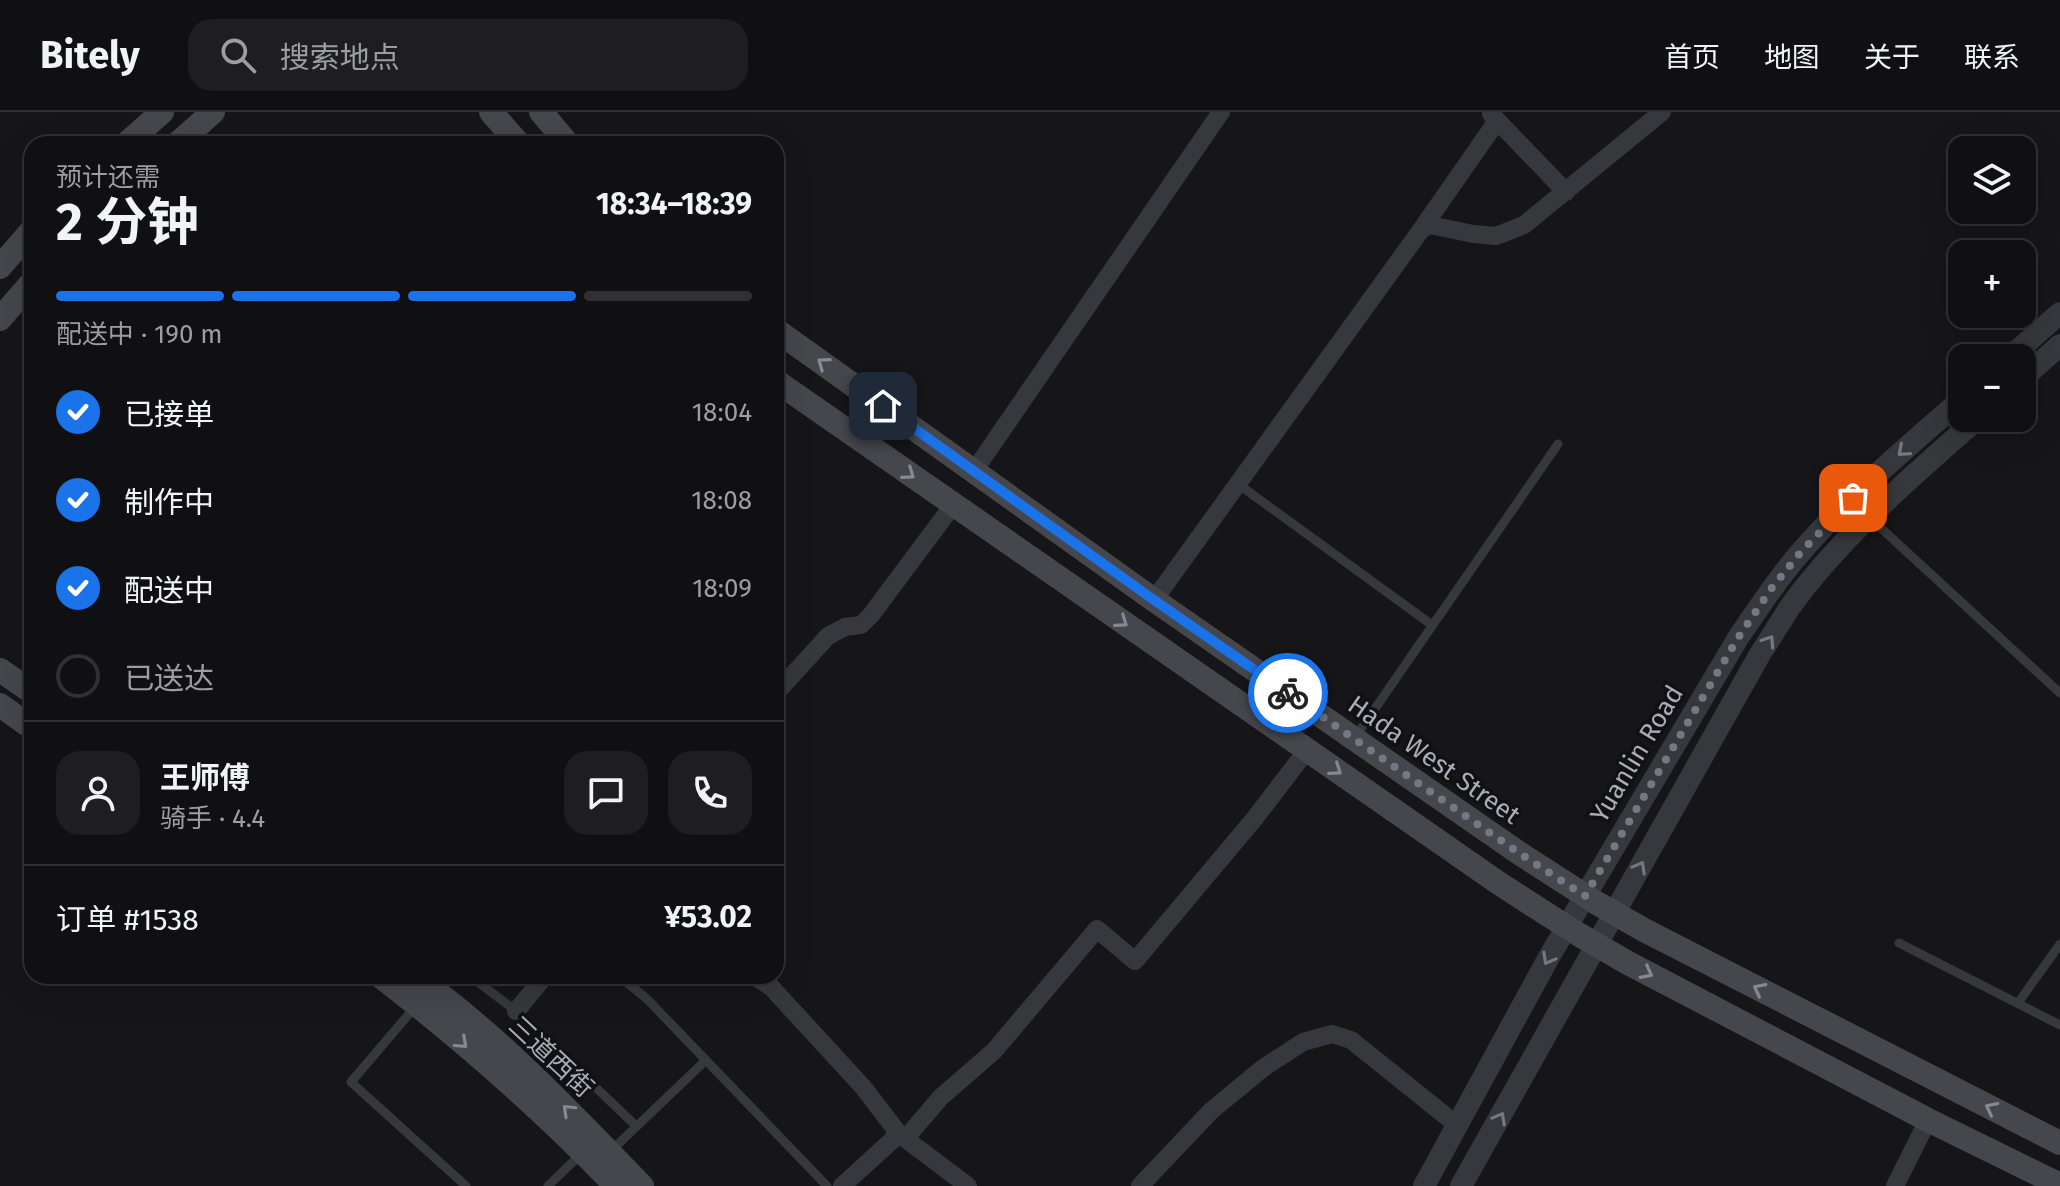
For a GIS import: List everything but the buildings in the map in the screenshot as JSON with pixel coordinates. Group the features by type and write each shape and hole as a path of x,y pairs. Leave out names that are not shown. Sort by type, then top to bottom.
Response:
{"main road":[{"path":"135,136 162,112"},
{"path":"186,136 213,112"},
{"path":"491,112 512,136"},
{"path":"541,112 561,136"},
{"path":"0,267 24,239"},
{"path":"0,319 24,291"},
{"name":"Hada West Street","path":"784,336 1154,600 1585,896 2060,1143"},
{"path":"784,387 1500,884 1567,927 1928,1120 2060,1185"},
{"path":"0,670 24,686"},
{"path":"0,705 24,722"},
{"path":"396,984 583,1152 616,1186"},
{"name":"三道西街","path":"427,984 451,1001 583,1125 642,1186"}],"street":[{"path":"974,471 1221,112"},
{"path":"1421,230 1430,225 1496,236 1524,225 1662,112"},
{"path":"1154,600 1421,230 1493,116 1566,192"},
{"path":"2025,344 2060,313"},
{"path":"2036,366 2060,345"},
{"name":"Yuanlin Road","path":"1424,1186 1585,896 1738,638 1771,589 1836,514 1948,411"},
{"path":"1461,1186 1767,642 1816,575 1900,487 1962,432"},
{"path":"784,684 828,636 845,627 861,625 871,615 953,505"},
{"path":"842,1186 902,1136 994,1051 1097,929 1135,961 1255,818 1307,750"},
{"path":"516,1011 538,984"},
{"path":"766,984 863,1087 902,1136 968,1186"},
{"path":"1140,1186 1211,1111 1263,1068 1303,1042 1332,1034 1351,1040 1457,1125"},
{"path":"1895,1186 1928,1120"}],"lane":[{"path":"1354,739 1558,444"},
{"path":"1238,484 1432,625"},
{"path":"1870,518 2060,693"},
{"path":"1899,943 2060,1025"},
{"path":"2018,1003 2060,944"},
{"path":"481,984 516,1011 636,1126"},
{"path":"629,984 647,999 827,1186"},
{"path":"417,1005 351,1082 466,1186"},
{"path":"610,1153 706,1060"},
{"path":"548,1186 583,1152"}],"way so far":[{"path":"1288,693 1585,896 1738,638 1800,553 1853,498"}],"route":[{"path":"883,406 1288,693"}]}
